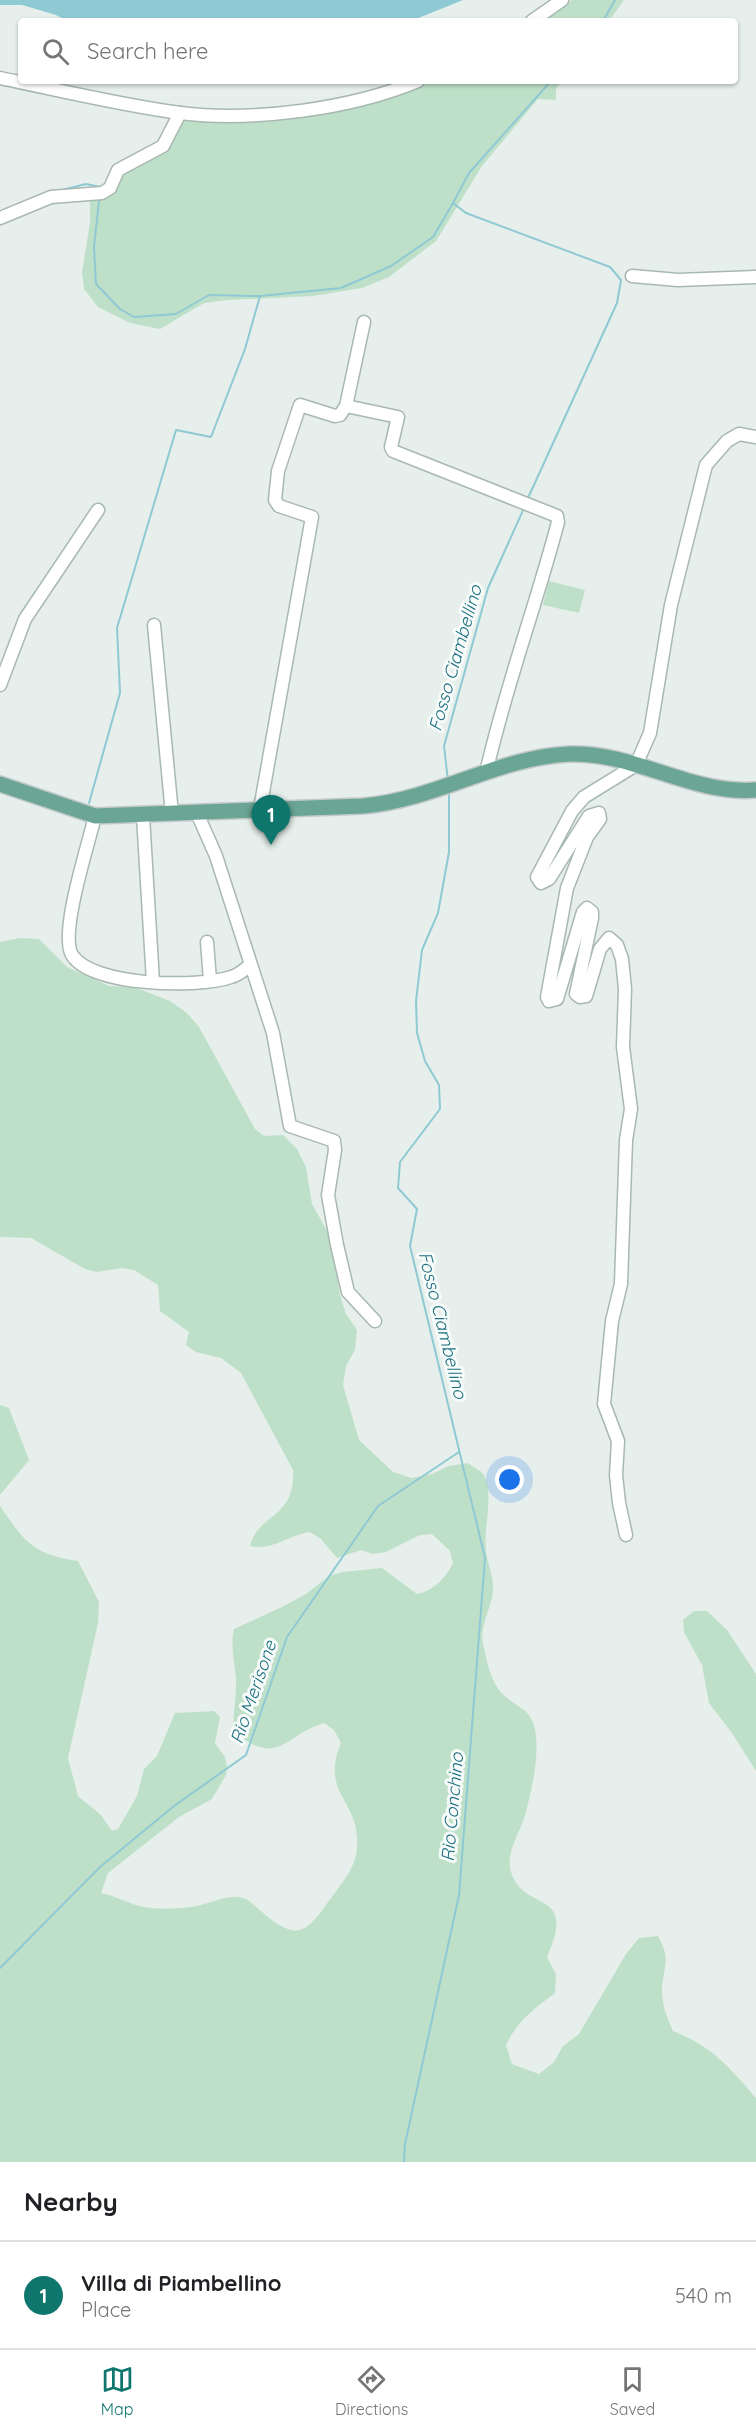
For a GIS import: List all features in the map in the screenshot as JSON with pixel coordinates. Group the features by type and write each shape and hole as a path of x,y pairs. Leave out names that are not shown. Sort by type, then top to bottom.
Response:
{"main road":[{"path":"0,784 77,812 95,816 143,816 387,804 448,787 518,762 567,754 605,756 713,789 756,790"}],"street":[{"path":"536,18 562,0"},
{"path":"0,78 18,82"},
{"path":"31,84 180,113 226,115 280,112 341,103 410,84"},
{"path":"0,218 51,197 102,193 110,188 118,170 164,146 180,113"},
{"path":"632,276 678,280 756,278"},
{"path":"260,809 312,517 279,506 275,500 278,471 300,405 335,416 340,415 346,406 364,322"},
{"path":"346,406 398,417 391,447 393,451 557,516 558,522 497,724 486,773"},
{"path":"626,1535 616,1475 618,1441 604,1404 603,1389 612,1321 621,1284 626,1140 631,1109 623,1047 625,989 622,959 617,945 609,938 600,949 586,996 580,998 576,993 592,918 592,912 587,908 583,912 557,999 549,1001 546,997 567,888 587,837 600,819 598,813 589,816 549,879 541,883 537,876 572,811 584,797 636,765 650,733 671,605 706,465 727,441 739,434 756,437"},
{"path":"0,685 25,619 98,510"},
{"path":"154,625 172,814"},
{"path":"197,813 216,855 273,1034 290,1126 334,1141 335,1150 328,1195 337,1245 348,1292 375,1321"},
{"path":"95,816 71,913 68,939 72,955 85,967 120,980 153,982 210,981 230,978 250,965"},
{"path":"143,816 153,982"},
{"path":"207,942 210,981"}],"green space":[{"path":"572,0 624,0 611,18 547,18"},
{"path":"421,84 560,84 556,89 556,100 538,99 482,166 436,241 389,277 362,288 313,296 204,303 160,329 130,323 98,307 84,289 82,272 90,223 90,197 138,163 185,119 265,118"},
{"path":"549,581 585,590 579,613 543,605"},
{"path":"20,938 39,939 67,967 109,986 134,987 170,1001 187,1013 199,1027 255,1129 264,1136 283,1135 297,1149 306,1167 312,1204 331,1238 340,1295 346,1314 357,1330 355,1350 346,1366 343,1385 359,1440 393,1472 412,1478 432,1474 449,1466 468,1463 482,1473 486,1481 488,1500 486,1551 493,1593 483,1629 483,1644 490,1673 497,1686 532,1720 537,1747 533,1782 525,1815 511,1850 511,1872 518,1885 526,1893 553,1910 556,1920 555,1935 547,1957 556,1974 555,1993 527,2016 511,2036 506,2045 512,2064 539,2074 554,2062 563,2046 579,2034 626,1954 639,1938 658,1936 666,1958 663,2001 673,2031 699,2044 719,2058 756,2098 756,2162 0,2162 0,1506 16,1529 31,1544 50,1555 78,1561 99,1602 98,1623 68,1758 78,1796 101,1815 112,1831 118,1829 137,1796 144,1769 157,1756 175,1713 214,1711 220,1717 215,1743 225,1757 227,1766 226,1775 212,1799 179,1817 108,1873 101,1893 142,1907 163,1909 196,1906 239,1897 249,1901 275,1922 295,1930 303,1929 318,1916 348,1874 356,1854 355,1824 337,1784 335,1773 341,1743 334,1730 324,1723 272,1748 262,1748 234,1732 236,1687 234,1629 282,1607 306,1594 329,1576 342,1572 382,1568 417,1594 438,1583 453,1563 450,1551 432,1534 420,1535 386,1552 373,1554 361,1550 337,1558 321,1539 310,1532 273,1545 250,1546 260,1528 283,1507 289,1498 293,1470 241,1373 221,1358 196,1352 186,1345 189,1332 160,1311 158,1285 134,1270 122,1268 97,1272 85,1269 31,1238 0,1237 0,942"},
{"path":"0,1405 9,1408 29,1460 0,1495"},
{"path":"694,1611 707,1611 727,1630 756,1674 756,1771 732,1733 709,1703 702,1665 684,1632 683,1620"}],"water":[{"path":"0,0 463,0 418,18 62,18 22,5 0,5"}],"waterway":[{"name":"Fosso Ciambellino","path":"605,18 615,0"},
{"name":"Fosso Ciambellino","path":"528,498 617,303 621,280 610,267 466,213 453,203 469,173 548,84"},
{"path":"62,190 86,184 100,187"},
{"path":"99,201 94,247 96,284 120,309 134,317 176,314 209,295 259,296"},
{"path":"89,803 120,693 117,628 176,430 211,437 245,349 260,296 341,288 391,266 433,237 453,203"},
{"name":"Fosso Ciambellino","path":"448,781 444,746 488,588 525,506"},
{"name":"Rio Conchino","path":"404,2162 405,2144 459,1895 485,1558 410,1246 417,1209 398,1188 400,1162 440,1109 439,1085 425,1061 417,1033 416,1001 422,950 438,913 449,852 449,792"},
{"name":"Rio Merisone","path":"0,1968 100,1867 174,1806 246,1755 287,1637 378,1506 459,1452"}],"place":[{"name":"Villa di Piambellino","path":"271,845"}]}
